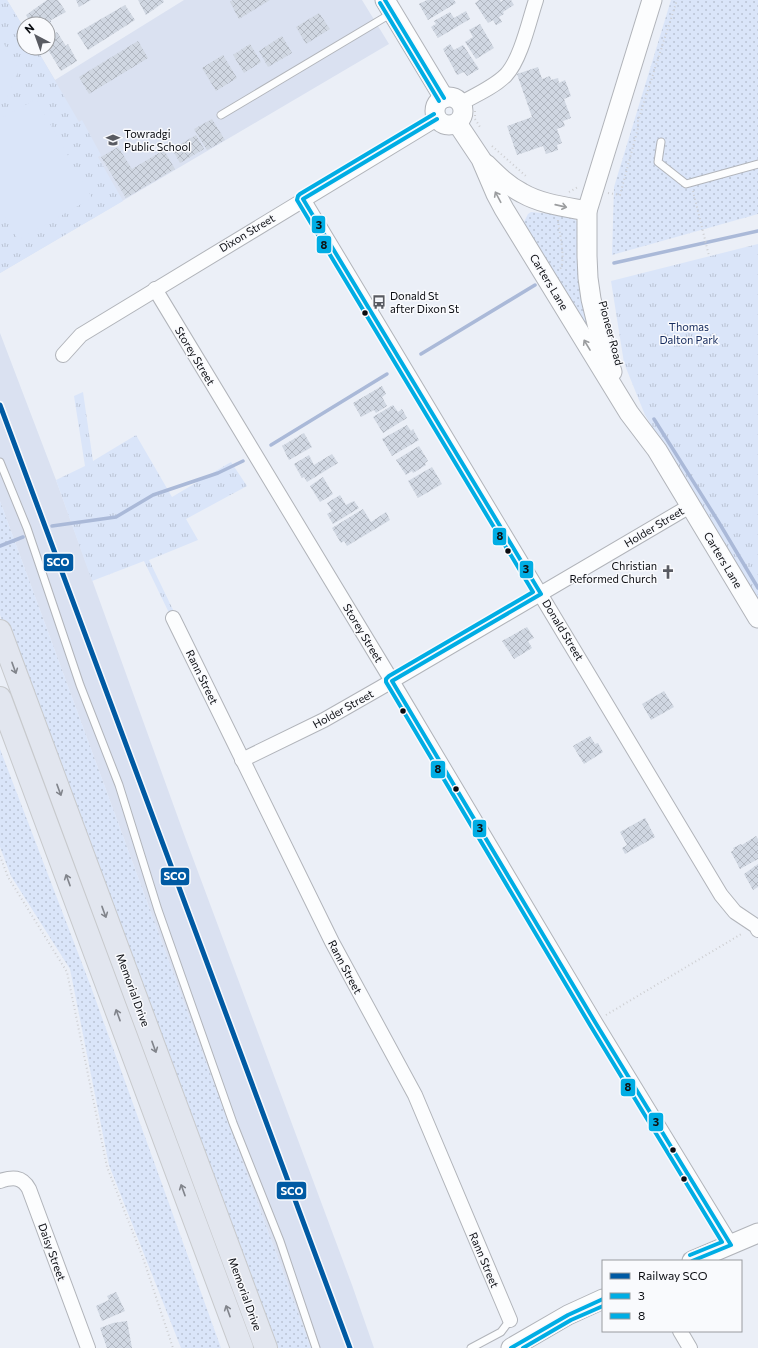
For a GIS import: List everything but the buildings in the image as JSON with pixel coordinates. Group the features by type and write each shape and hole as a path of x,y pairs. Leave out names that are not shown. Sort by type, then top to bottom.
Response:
{"highway":[{"name":"Memorial Drive","path":"0,632 266,1348"},
{"name":"Memorial Drive","path":"0,698 242,1348"}],"main road":[{"name":"Pioneer Road","path":"606,356 591,299 588,278 587,212 652,0"},
{"path":"389,6 461,102 464,112 461,120 457,123 453,125 444,125 437,119 434,111 440,100 461,102"},
{"name":"Carters Lane","path":"457,123 485,152 508,185 523,194 552,199 587,212"},
{"name":"Carters Lane","path":"485,152 496,194 516,229 622,402 657,450 758,618"},
{"path":"516,229 516,219 520,211 530,203 552,199"},
{"name":"Pioneer Road","path":"587,212 594,221 597,229 597,266 604,312 614,349 623,377 657,450"},
{"name":"Carters Lane","path":"606,356 622,402"},
{"path":"694,1260 758,1233"},
{"path":"511,1348 568,1315 602,1299"}],"street":[{"path":"461,102 496,83 506,75 513,66 536,0"},
{"name":"Dixon Street","path":"64,355 81,335 437,119"},
{"name":"Donald Street","path":"303,199 721,895 735,912 757,928"},
{"name":"Storey Street","path":"155,289 392,681 595,1022 731,1244"},
{"name":"Holder Street","path":"242,760 324,720 690,506"},
{"name":"Rann Street","path":"173,618 332,942 414,1095 510,1320"},
{"name":"Daisy Street","path":"0,1181 12,1177 17,1178 22,1180 29,1189 88,1348"},
{"path":"681,1332 690,1348"}],"lane":[{"path":"221,115 389,6"},
{"path":"661,142 658,162 686,184 758,164"},
{"path":"0,462 27,528 80,685 119,785 158,910 233,1123 280,1241 316,1348"},
{"path":"471,1348 501,1332 510,1320"}],"path":[{"path":"546,278 561,269 563,262 557,214 552,199 570,192 579,186 620,195 638,128 638,121 677,0"},
{"path":"461,102 474,112 475,119 483,133"},
{"path":"485,152 531,181"},
{"path":"691,182 709,256"},
{"path":"0,856 8,877 67,972 107,1167 143,1258 173,1348"},
{"path":"595,1022 757,928"}],"shaded area":[{"name":"Towradgi Public School","path":"0,0 7,0 17,16 16,56 41,56 55,80 184,0 362,0 389,44 0,273"},
{"path":"0,333 56,480 185,837 352,1285 374,1348 311,1348 0,501"}],"green space":[{"path":"0,0 7,0 17,16 16,56 41,56 79,122 82,120 101,155 98,157 123,201 0,273"},
{"path":"671,0 758,0 758,214 612,255 614,187"},
{"path":"0,37 19,70 7,97 0,102"},
{"path":"36,99 92,198 18,240 0,208 0,119"},
{"path":"531,212 572,216 577,222 582,302 586,320 583,324 525,229 524,222 528,214"},
{"name":"Thomas Dalton Park","path":"758,244 758,599 645,415 624,363 611,281"},
{"path":"83,392 93,461 136,435 172,497 231,462 247,486 186,519 198,540 149,560 176,616 171,617 144,561 92,581 56,480 85,466 74,396"},
{"path":"0,501 311,1348 275,1348 0,615"},
{"path":"0,749 91,987 221,1348 181,1348 109,1165 70,969 11,876 0,847"}],"waterway":[{"path":"614,263 758,231"},
{"path":"421,354 535,285"},
{"path":"271,445 387,374"},
{"path":"654,419 758,588"},
{"path":"52,526 116,517 153,495 218,473 243,461"},
{"path":"0,546 23,537"}],"rail line":[{"name":"SCO","path":"0,405 350,1348"}],"transit line":[{"name":"3","path":"385,0 444,98"},
{"name":"8","path":"380,3 439,101"},
{"name":"8","path":"434,114 300,194 297,200 533,592 389,676 386,679 386,682 590,1025 722,1242 690,1255"},
{"name":"3","path":"437,119 303,199 541,594 392,681 595,1022 731,1245 694,1260"},
{"name":"3","path":"511,1348 568,1315 602,1299"},
{"name":"8","path":"523,1348 571,1320 602,1306"}],"place":[{"name":"Towradgi Public School","path":"113,140"},
{"name":"Donald St after Dixon St","path":"379,302"},
{"name":"Christian Reformed Church","path":"668,572"}]}
